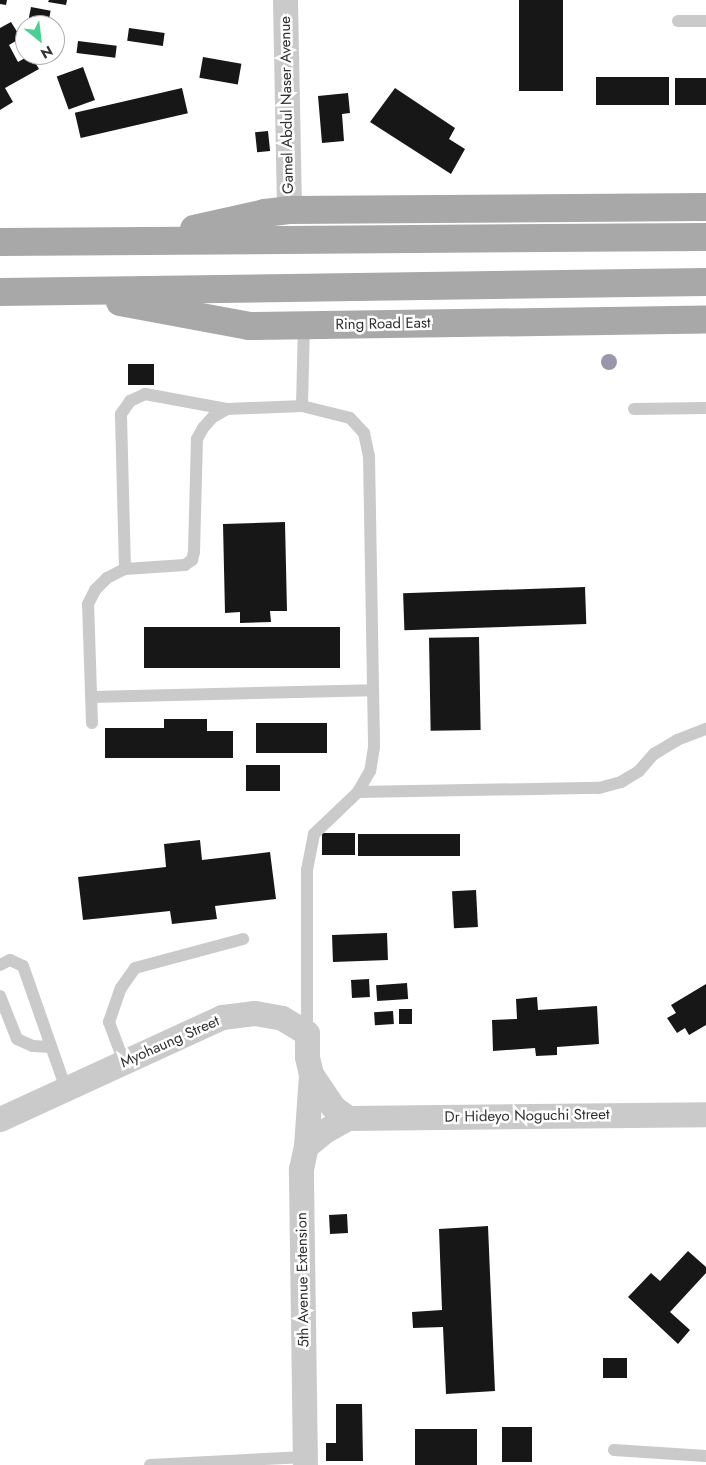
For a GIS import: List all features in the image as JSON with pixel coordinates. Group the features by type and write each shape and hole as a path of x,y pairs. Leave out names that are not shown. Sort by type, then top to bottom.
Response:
{"main road":[{"path":"142,240 265,213 289,210 706,207"},
{"path":"0,242 706,237"},
{"name":"Ring Road East","path":"0,292 706,282"},
{"name":"Ring Road East","path":"62,291 249,326 706,320"}],"street":[{"name":"Gamel Abdul Naser Avenue","path":"285,0 289,210"},
{"name":"Myohaung Street","path":"0,1119 222,1017 255,1013 282,1018 307,1033"},
{"path":"306,1146 326,1130 348,1118 333,1106 321,1092 311,1074 307,1057 307,1033"},
{"name":"5th Avenue Extension","path":"305,1461 301,1170 306,1146 311,1074"},
{"name":"Dr Hideyo Noguchi Street","path":"348,1118 706,1114"}],"lane":[{"path":"678,21 706,21"},
{"path":"302,406 304,325"},
{"path":"125,569 121,414 130,401 145,394 227,409 302,406 350,418 364,433 369,456 374,747 370,771 358,792 314,834 307,870 307,1033"},
{"path":"634,409 706,408"},
{"path":"92,723 88,604 95,590 107,578 125,569 185,565 192,560 194,552 197,439 213,417 227,409"},
{"path":"92,697 372,690"},
{"path":"358,792 599,788 621,782 639,771 654,754 706,729"},
{"path":"124,1062 109,1022 120,988 135,968 243,939"},
{"path":"0,965 10,960 23,966 66,1089"},
{"path":"0,996 17,1039 33,1046 51,1047"},
{"path":"614,1450 706,1456"},
{"path":"150,1465 305,1461"}],"building":[{"path":"0,0 7,0 6,5 0,4"},
{"path":"49,0 67,0 66,5 48,2"},
{"path":"519,0 563,0 563,91 519,91"},
{"path":"31,7 51,11 50,15 29,15"},
{"path":"11,22 15,28 15,42 9,45 15,56 15,65 37,65 39,69 5,88 13,102 0,110 0,28"},
{"path":"129,28 165,33 163,46 127,41"},
{"path":"78,41 117,46 115,58 77,53"},
{"path":"203,57 241,64 238,84 199,78"},
{"path":"83,67 95,100 69,109 57,77"},
{"path":"596,77 669,77 669,105 596,105"},
{"path":"675,78 706,78 706,105 675,105"},
{"path":"182,88 188,113 81,138 75,113"},
{"path":"395,88 455,128 449,139 465,149 451,174 370,122"},
{"path":"348,93 350,113 342,114 344,141 322,143 318,96"},
{"path":"268,131 270,151 257,152 255,132"},
{"path":"128,364 154,364 154,385 128,385"},
{"path":"285,522 287,611 270,611 271,622 240,623 240,612 225,613 223,524"},
{"path":"585,587 586,624 404,630 403,593"},
{"path":"144,627 340,627 340,668 144,668"},
{"path":"479,637 481,730 431,731 429,638"},
{"path":"164,719 207,719 207,731 233,731 233,758 105,758 105,728 164,728"},
{"path":"256,723 327,723 327,753 256,753"},
{"path":"246,765 280,765 280,791 246,791"},
{"path":"322,833 355,833 355,855 322,855"},
{"path":"358,834 460,834 460,856 358,856"},
{"path":"200,840 202,860 270,852 276,899 215,906 217,919 172,924 170,911 83,920 78,877 166,867 164,844"},
{"path":"476,890 478,927 454,928 452,891"},
{"path":"387,933 388,960 333,962 332,935"},
{"path":"369,979 370,997 352,998 351,980"},
{"path":"407,983 408,999 377,1001 376,985"},
{"path":"706,984 706,1025 689,1035 685,1028 677,1033 667,1018 676,1013 671,1005"},
{"path":"537,997 538,1010 597,1006 599,1044 557,1047 557,1055 536,1056 535,1048 493,1051 492,1020 517,1019 516,999"},
{"path":"399,1009 412,1009 412,1024 399,1024"},
{"path":"393,1011 394,1024 375,1025 374,1012"},
{"path":"347,1214 348,1233 330,1234 329,1215"},
{"path":"488,1226 495,1391 446,1394 443,1327 413,1328 412,1312 442,1310 439,1229"},
{"path":"688,1251 706,1267 706,1273 670,1312 690,1330 678,1344 628,1297 651,1273 660,1281"},
{"path":"603,1358 627,1358 627,1378 603,1378"},
{"path":"336,1404 362,1404 363,1461 326,1461 326,1443 336,1443"},
{"path":"502,1427 532,1427 532,1462 502,1462"},
{"path":"415,1429 477,1429 477,1465 415,1465"}]}
